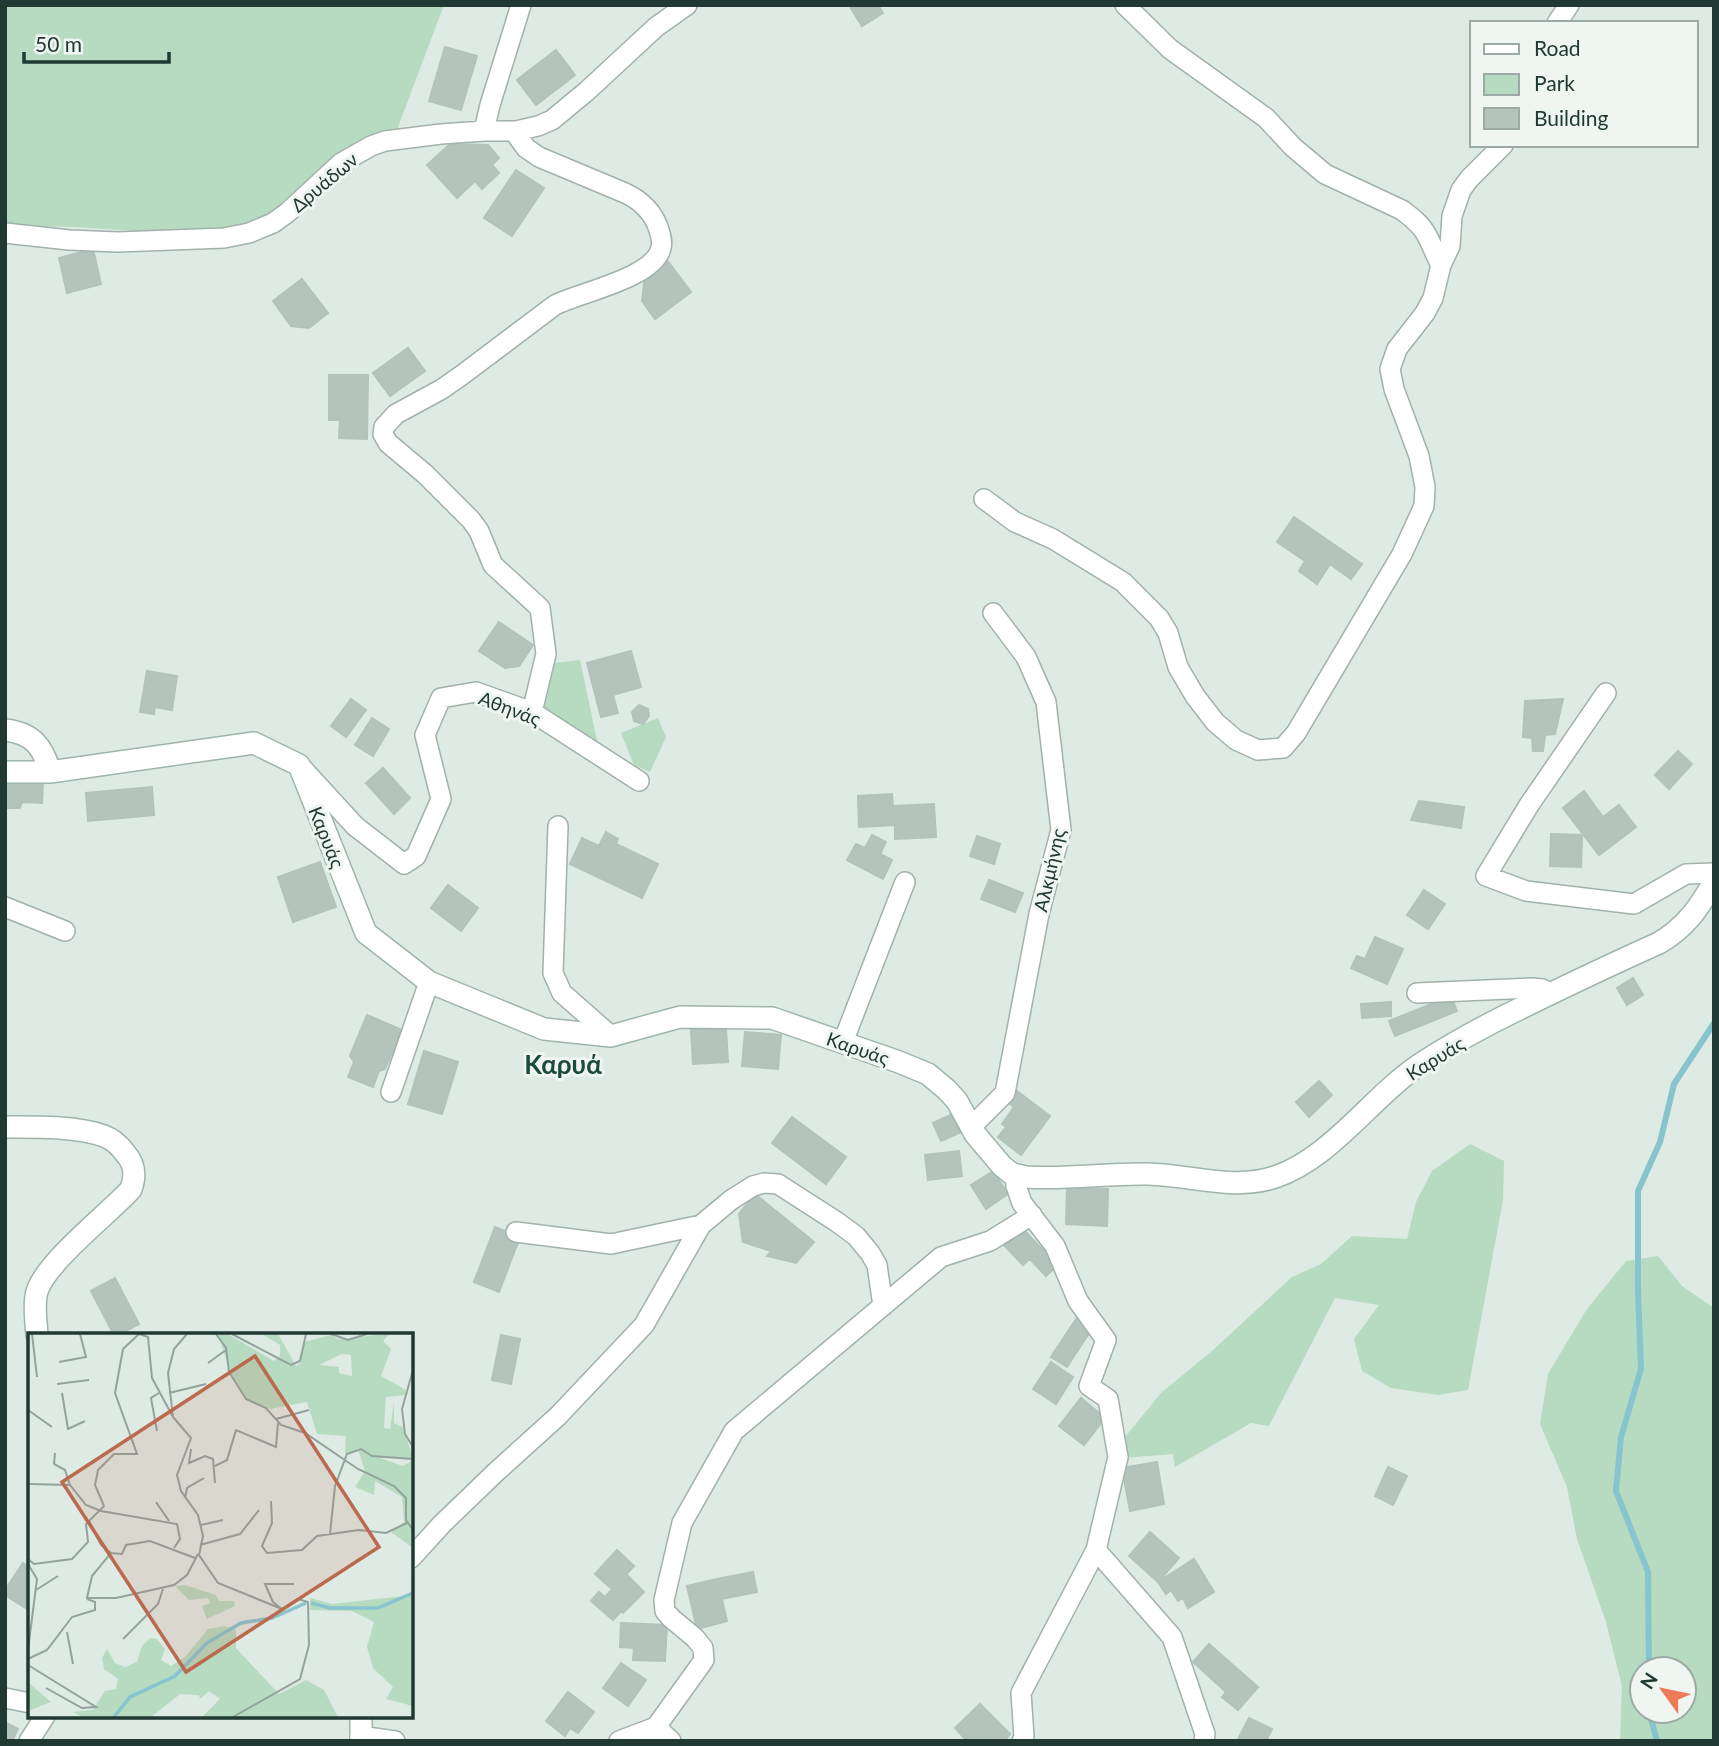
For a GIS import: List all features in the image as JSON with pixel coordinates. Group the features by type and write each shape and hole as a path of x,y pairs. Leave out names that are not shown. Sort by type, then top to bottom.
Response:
{"street":[{"path":"484,131 521,5"},
{"name":"Δρυάδων","path":"5,233 118,242 250,233 273,223 287,213 341,163 371,146 385,141 428,135 516,131 538,126 559,115 656,27 687,5"},
{"path":"1125,5 1170,49 1266,118 1309,163 1325,174 1402,210 1413,218 1426,233 1441,265"},
{"path":"1557,21 1569,5"},
{"path":"516,131 526,148 539,157 637,199 654,219 662,240 662,247 654,261 645,269 555,305 442,389 396,414 384,427 383,434 388,443 425,474 471,520 479,531 493,565 540,608 546,654 532,712"},
{"path":"985,499 1015,522 1053,538 1123,582 1159,618 1168,633 1178,667 1215,722 1236,740 1258,750 1283,748 1296,733 1402,554 1424,506 1419,456 1394,389 1390,369 1397,349 1425,313 1433,298 1441,265 1450,246 1452,216 1461,190 1501,147"},
{"name":"Αλκμήνης","path":"971,1127 1005,1093 1039,914 1061,830 1046,702 1026,657 993,613"},
{"name":"Αθηνάς","path":"299,765 355,826 404,864 416,856 441,799 425,735 441,698 476,692 532,712 639,781"},
{"path":"1605,694 1529,805 1486,876 1526,891 1634,904 1686,874 1714,873"},
{"path":"5,730 32,739 42,751 50,772"},
{"path":"5,772 50,772 254,743 299,765"},
{"name":"Καρυάς","path":"299,765 366,933 429,982 544,1029 611,1036 680,1017 772,1018 916,1069 933,1078 957,1101 983,1145 1002,1166 1015,1175 1043,1178 1150,1174 1224,1183 1255,1182 1275,1177 1324,1148 1422,1063 1497,1020 1677,932 1694,914 1714,882"},
{"path":"558,826 553,973 562,993 611,1036"},
{"path":"843,1042 905,882"},
{"path":"5,907 65,932"},
{"path":"391,1092 429,982"},
{"path":"1417,993 1532,988 1551,993"},
{"path":"5,1127 80,1131 104,1136 116,1143 128,1156 135,1174 131,1189 61,1257 40,1285 36,1297 37,1333"},
{"path":"1015,1175 1022,1203 1051,1240 1060,1255 1078,1301 1106,1340 1089,1386 1108,1399 1118,1457 1096,1550 1021,1693 1022,1741"},
{"path":"413,1556 442,1524 558,1416 644,1325 701,1225 753,1186 764,1182 778,1184 837,1222 862,1243 877,1265 883,1306"},
{"path":"619,1741 664,1734 704,1660 703,1648 695,1637 665,1611 664,1600 682,1523 734,1432 942,1257 990,1241 1032,1215"},
{"path":"516,1232 611,1244 701,1225"},
{"path":"1096,1550 1172,1637 1205,1734 1205,1741"},
{"path":"5,1698 28,1703"},
{"path":"29,1741 44,1718"},
{"path":"361,1731 395,1741"}],"green space":[{"path":"5,5 444,5 398,127 399,136 287,210 215,236 5,224"},
{"path":"580,660 598,745 543,713 555,663"},
{"path":"658,718 666,737 650,772 634,765 621,733"},
{"path":"1470,1144 1504,1161 1503,1200 1468,1390 1438,1395 1391,1388 1362,1371 1354,1339 1379,1305 1335,1298 1269,1426 1251,1423 1175,1467 1173,1454 1123,1458 1121,1442 1161,1393 1212,1351 1292,1277 1321,1264 1352,1236 1407,1239 1416,1202 1432,1171"},
{"path":"1658,1256 1682,1286 1714,1308 1714,1741 1620,1741 1622,1686 1606,1622 1577,1539 1567,1487 1540,1424 1548,1374 1587,1309 1626,1261"}],"building":[{"path":"849,5 878,5 883,13 862,26"},
{"path":"445,47 477,56 461,110 429,101"},
{"path":"556,50 575,75 536,105 517,80"},
{"path":"450,144 488,145 499,158 492,165 499,173 482,189 475,181 457,198 427,165"},
{"path":"516,170 544,188 512,236 484,218"},
{"path":"93,249 101,284 67,293 59,258"},
{"path":"667,260 691,292 655,319 642,301 645,276"},
{"path":"302,279 328,313 309,328 291,326 273,301"},
{"path":"408,348 425,371 390,396 373,373"},
{"path":"329,375 368,375 367,439 339,438 340,420 329,420"},
{"path":"1294,517 1362,564 1351,579 1330,564 1317,584 1299,571 1305,561 1277,542"},
{"path":"499,622 533,645 519,666 505,668 479,651"},
{"path":"631,651 641,687 613,695 618,713 601,717 587,663"},
{"path":"147,671 177,676 172,710 155,707 154,714 140,712"},
{"path":"351,699 366,710 346,737 331,726"},
{"path":"1563,699 1555,734 1545,735 1543,751 1533,751 1532,738 1523,737 1525,701"},
{"path":"639,705 648,709 649,716 643,724 634,721 632,712"},
{"path":"372,718 389,729 373,756 355,745"},
{"path":"1678,751 1692,764 1669,789 1655,775"},
{"path":"383,768 410,798 394,814 366,783"},
{"path":"5,781 43,783 42,803 22,802 20,808 5,808"},
{"path":"152,787 154,815 88,821 86,793"},
{"path":"1584,791 1603,817 1619,805 1636,827 1599,855 1563,808"},
{"path":"892,794 893,806 934,804 936,837 895,839 895,825 859,827 858,796"},
{"path":"1419,801 1464,807 1461,828 1411,820"},
{"path":"606,832 618,839 616,844 658,864 642,898 570,864 582,838 599,846"},
{"path":"1551,834 1582,835 1581,867 1550,866"},
{"path":"872,835 886,842 880,854 892,860 883,879 847,860 856,844 865,848"},
{"path":"977,836 1000,844 994,864 970,856"},
{"path":"320,862 336,907 293,922 278,877"},
{"path":"989,880 1023,893 1015,912 981,899"},
{"path":"448,885 478,908 461,931 431,908"},
{"path":"1424,890 1445,904 1428,929 1407,915"},
{"path":"1375,937 1403,949 1387,984 1351,968 1357,956 1365,959"},
{"path":"1633,978 1643,995 1627,1005 1617,988"},
{"path":"1451,996 1457,1011 1395,1036 1389,1021"},
{"path":"1391,1002 1391,1016 1362,1018 1361,1004"},
{"path":"367,1015 402,1030 385,1069 379,1071 373,1087 348,1077 354,1062 350,1056"},
{"path":"726,1028 728,1062 693,1064 691,1030"},
{"path":"745,1032 781,1035 778,1069 742,1066"},
{"path":"424,1051 458,1062 442,1114 408,1104"},
{"path":"1319,1081 1332,1095 1309,1117 1296,1102"},
{"path":"1017,1091 1050,1116 1021,1155 998,1137 1006,1127 1002,1124 1014,1107 1008,1102"},
{"path":"952,1114 961,1132 941,1141 933,1123"},
{"path":"792,1117 846,1157 826,1184 772,1143"},
{"path":"959,1151 962,1176 928,1180 925,1155"},
{"path":"993,1171 1008,1194 986,1209 971,1185"},
{"path":"1067,1188 1108,1189 1107,1226 1066,1224"},
{"path":"755,1194 814,1242 796,1263 767,1256 771,1251 743,1242 739,1214"},
{"path":"495,1227 520,1237 499,1292 474,1282"},
{"path":"1022,1228 1041,1248 1023,1265 1004,1245"},
{"path":"1044,1245 1060,1263 1046,1276 1029,1258"},
{"path":"115,1278 139,1324 122,1333 113,1333 91,1291"},
{"path":"1076,1319 1089,1333 1067,1367 1051,1357"},
{"path":"501,1335 520,1339 511,1384 492,1380"},
{"path":"1051,1362 1073,1377 1056,1404 1033,1389"},
{"path":"1081,1398 1105,1418 1084,1445 1059,1426"},
{"path":"1157,1462 1164,1504 1130,1511 1122,1468"},
{"path":"1388,1467 1407,1476 1393,1505 1375,1496"},
{"path":"1150,1532 1179,1558 1158,1582 1129,1556"},
{"path":"617,1550 634,1566 612,1589 595,1574"},
{"path":"1194,1559 1214,1592 1188,1608 1183,1598 1178,1601 1171,1590 1166,1594 1158,1582"},
{"path":"23,1563 28,1567 28,1610 5,1595 5,1590"},
{"path":"753,1572 757,1592 721,1599 717,1579"},
{"path":"626,1574 644,1592 623,1613 605,1597"},
{"path":"717,1579 723,1604 693,1612 687,1586"},
{"path":"599,1592 621,1611 613,1620 591,1601"},
{"path":"723,1604 727,1621 697,1629 693,1612"},
{"path":"621,1623 667,1625 665,1661 633,1660 634,1648 620,1647"},
{"path":"1209,1644 1258,1687 1238,1710 1222,1697 1226,1692 1193,1662"},
{"path":"621,1663 646,1680 628,1706 603,1688"},
{"path":"568,1692 594,1712 578,1733 570,1728 565,1736 546,1721"},
{"path":"980,1704 1010,1734 1004,1741 967,1741 955,1728"},
{"path":"1249,1718 1272,1729 1266,1741 1237,1741"},
{"path":"5,1722 18,1729 12,1741 5,1741"}],"waterway":[{"path":"1649,1655 1648,1572 1616,1491 1621,1437 1641,1369 1638,1191 1660,1142 1674,1084 1714,1023"},
{"path":"1653,1725 1657,1741"}],"district":[{"name":"Καρυά","path":"563,1064"}]}
